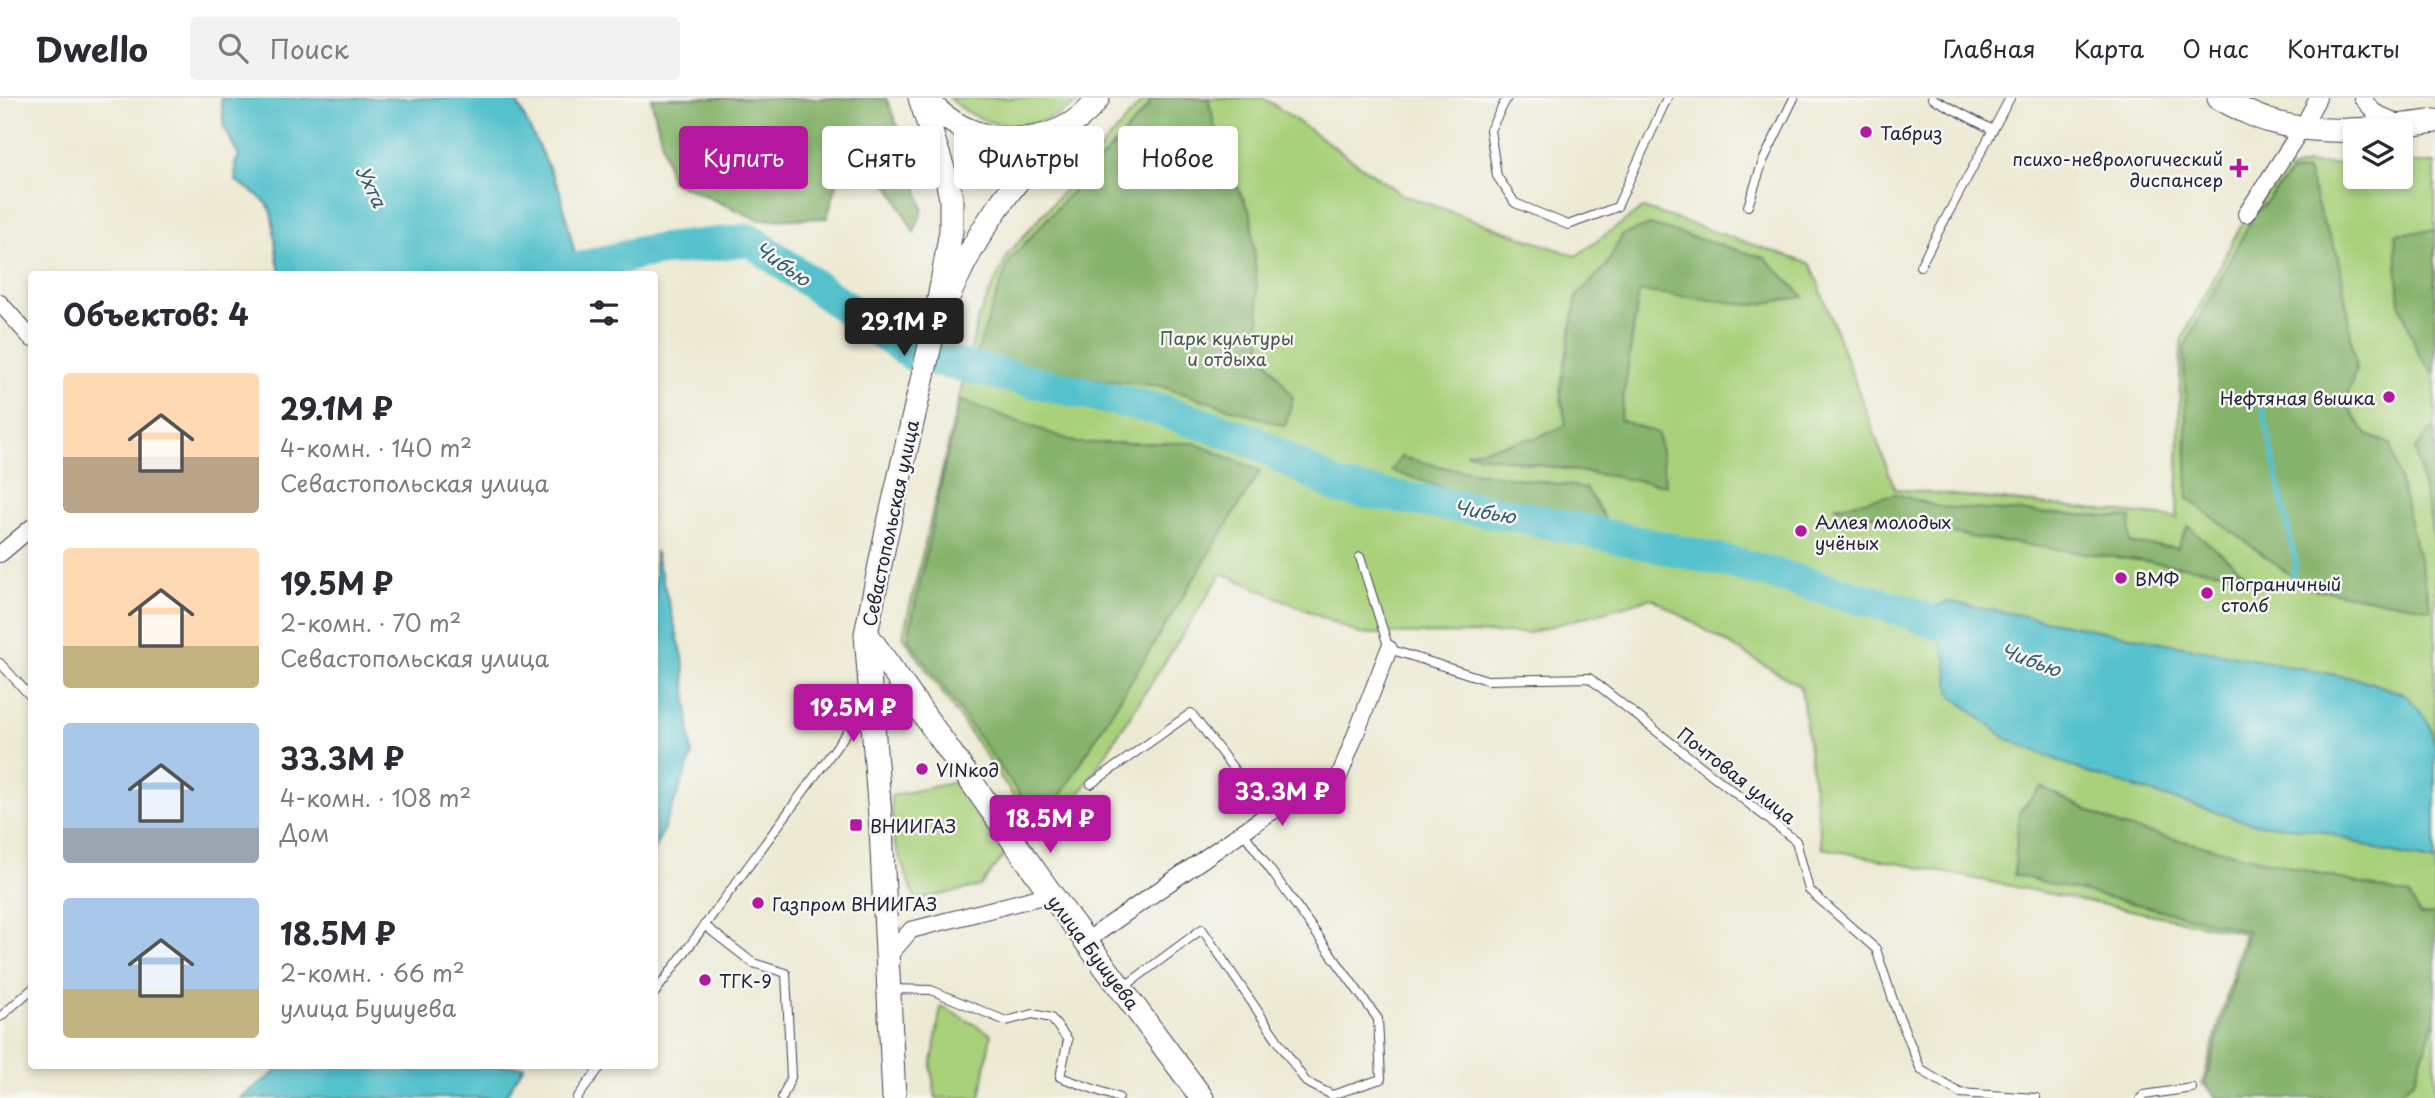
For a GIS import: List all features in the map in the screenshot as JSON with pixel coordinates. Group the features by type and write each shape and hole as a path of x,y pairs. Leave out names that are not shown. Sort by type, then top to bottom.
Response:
{"main road":[{"name":"Севастопольская улица","path":"894,1098 881,830 866,634 916,398 934,328 951,231 952,208 944,168 920,98"},
{"path":"926,98 959,126"},
{"path":"1066,126 1092,107 1098,98"},
{"path":"2219,98 2273,122 2302,128 2343,130"},
{"path":"2413,124 2435,121"},
{"name":"Севастопольская улица","path":"934,328 985,223 1010,189"},
{"name":"улица Бушуева","path":"866,634 1051,894 1202,1098"}],"street":[{"path":"2246,214 2302,128 2318,98"},
{"path":"2362,98 2374,112 2390,119"},
{"path":"0,303 28,334"},
{"path":"0,554 28,530"},
{"path":"1086,941 1268,814 1339,777 1389,649"},
{"path":"887,958 911,930 1051,894"}],"lane":[{"path":"1507,98 1490,130 1497,176 1515,203 1568,225 1617,207 1667,98"},
{"path":"1748,206 1763,161 1794,98"},
{"path":"1932,98 1993,131"},
{"path":"1920,266 2010,98"},
{"path":"1360,557 1389,649"},
{"name":"Почтовая улица","path":"1389,649 1487,680 1588,678 1796,841 1810,890 1876,949 1896,1009 1921,1070 1960,1093 2036,1098"},
{"path":"0,663 28,694"},
{"path":"658,988 871,700"},
{"path":"1091,784 1191,713 1268,814"},
{"path":"1121,989 1202,929 1306,1082 1332,1095 1381,1079 1378,1019 1243,832"},
{"path":"704,925 752,963 786,973 790,1077 782,1098"},
{"path":"889,989 930,990 1006,1021 1032,1014 1051,1018 1068,1040 1060,1077 1119,1098"},
{"path":"0,1017 28,992"},
{"path":"577,1098 599,1069"},
{"path":"2141,1098 2144,1095 2192,1088"}],"green space":[{"path":"651,98 886,98 898,126 822,126 822,189 836,189 827,218 759,220 689,189 808,189 808,126 679,126 679,185 671,181"},
{"path":"949,98 1083,98 1050,118 1016,125 982,119"},
{"name":"Парк культуры и отдыха","path":"1145,98 1264,98 1403,195 1576,256 1643,208 1811,264 1895,489 2177,518 2181,341 2240,227 2283,172 2308,164 2343,164 2343,189 2413,189 2413,163 2435,163 2435,1098 2225,1098 2202,1084 2244,933 1822,848 1801,687 1652,598 1528,633 1360,634 1222,573 1076,800 1039,833 903,636 978,318 1008,254 1065,189 1104,189 1104,145 1118,129 1118,189 1238,189 1238,126 1120,126"},
{"path":"1151,98 1208,98 1215,126 1131,126 1148,107"},
{"path":"1118,140 1118,189 1238,188 1251,214 1262,352 1293,398 1285,426 1160,386 1094,379 976,354 1009,261 1074,189 1104,189 1104,156"},
{"path":"2307,171 2323,223 2339,257 2356,369 2345,403 2367,435 2391,444 2431,609 2308,588 2188,499 2184,348 2252,218 2291,173"},
{"path":"892,189 918,189 923,209 914,233"},
{"path":"1650,225 1765,258 1804,297 1753,305 1639,291 1620,420 1658,433 1666,485 1465,453 1539,437 1566,425 1560,391 1577,296 1607,265 1622,235"},
{"path":"2435,230 2435,376 2418,353 2400,304 2395,234"},
{"path":"959,400 1078,443 1194,443 1260,471 1042,826 908,638"},
{"path":"2435,427 2435,543 2415,449"},
{"path":"1401,457 1447,468 1586,488 1607,522 1493,503 1391,471"},
{"path":"1896,494 1939,507 2131,518 2129,543 2177,548 2188,526 2247,575 1975,538 1834,507"},
{"path":"955,782 1005,855 980,886 916,900 894,843 891,796"},
{"path":"2041,787 2120,826 2409,895 2420,915 2435,914 2435,1018 2414,1081 2391,1098 2216,1098 2205,1083 2248,931 2014,875 2019,812"},
{"path":"941,1006 991,1034 980,1098 936,1098 931,1069"}],"water":[{"name":"Ухта","path":"221,98 515,98 560,191 579,271 280,271 270,209 260,197 236,181 235,164 239,156 224,127"},
{"path":"658,562 683,657 692,757 658,842"},
{"path":"1949,602 2363,680 2407,695 2429,723 2435,746 2435,862 2382,851 2322,831 2251,823 2088,773 2005,738 1951,695 1946,659 1939,637 1929,634 1932,607"},
{"path":"277,1069 522,1069 504,1098 240,1098"}],"waterway":[{"name":"Чибью","path":"569,271 643,252 750,240 913,355 1157,409 1251,440 1340,488 1514,515 1738,564 1899,609 1973,637"},
{"path":"2263,409 2296,565 2292,580"}],"place":[{"name":"Табриз","path":"1866,132"},
{"name":"психо-неврологический диспансер","path":"2239,168"},
{"name":"Нефтяная вышка","path":"2389,397"},
{"name":"Аллея молодых учёных","path":"1801,531"},
{"name":"ВМФ","path":"2121,578"},
{"name":"Пограничный столб","path":"2207,593"},
{"name":"VINкод","path":"922,769"},
{"name":"ВНИИГАЗ","path":"856,825"},
{"name":"Газпром ВНИИГАЗ","path":"758,903"},
{"name":"ТГК-9","path":"705,980"}]}
